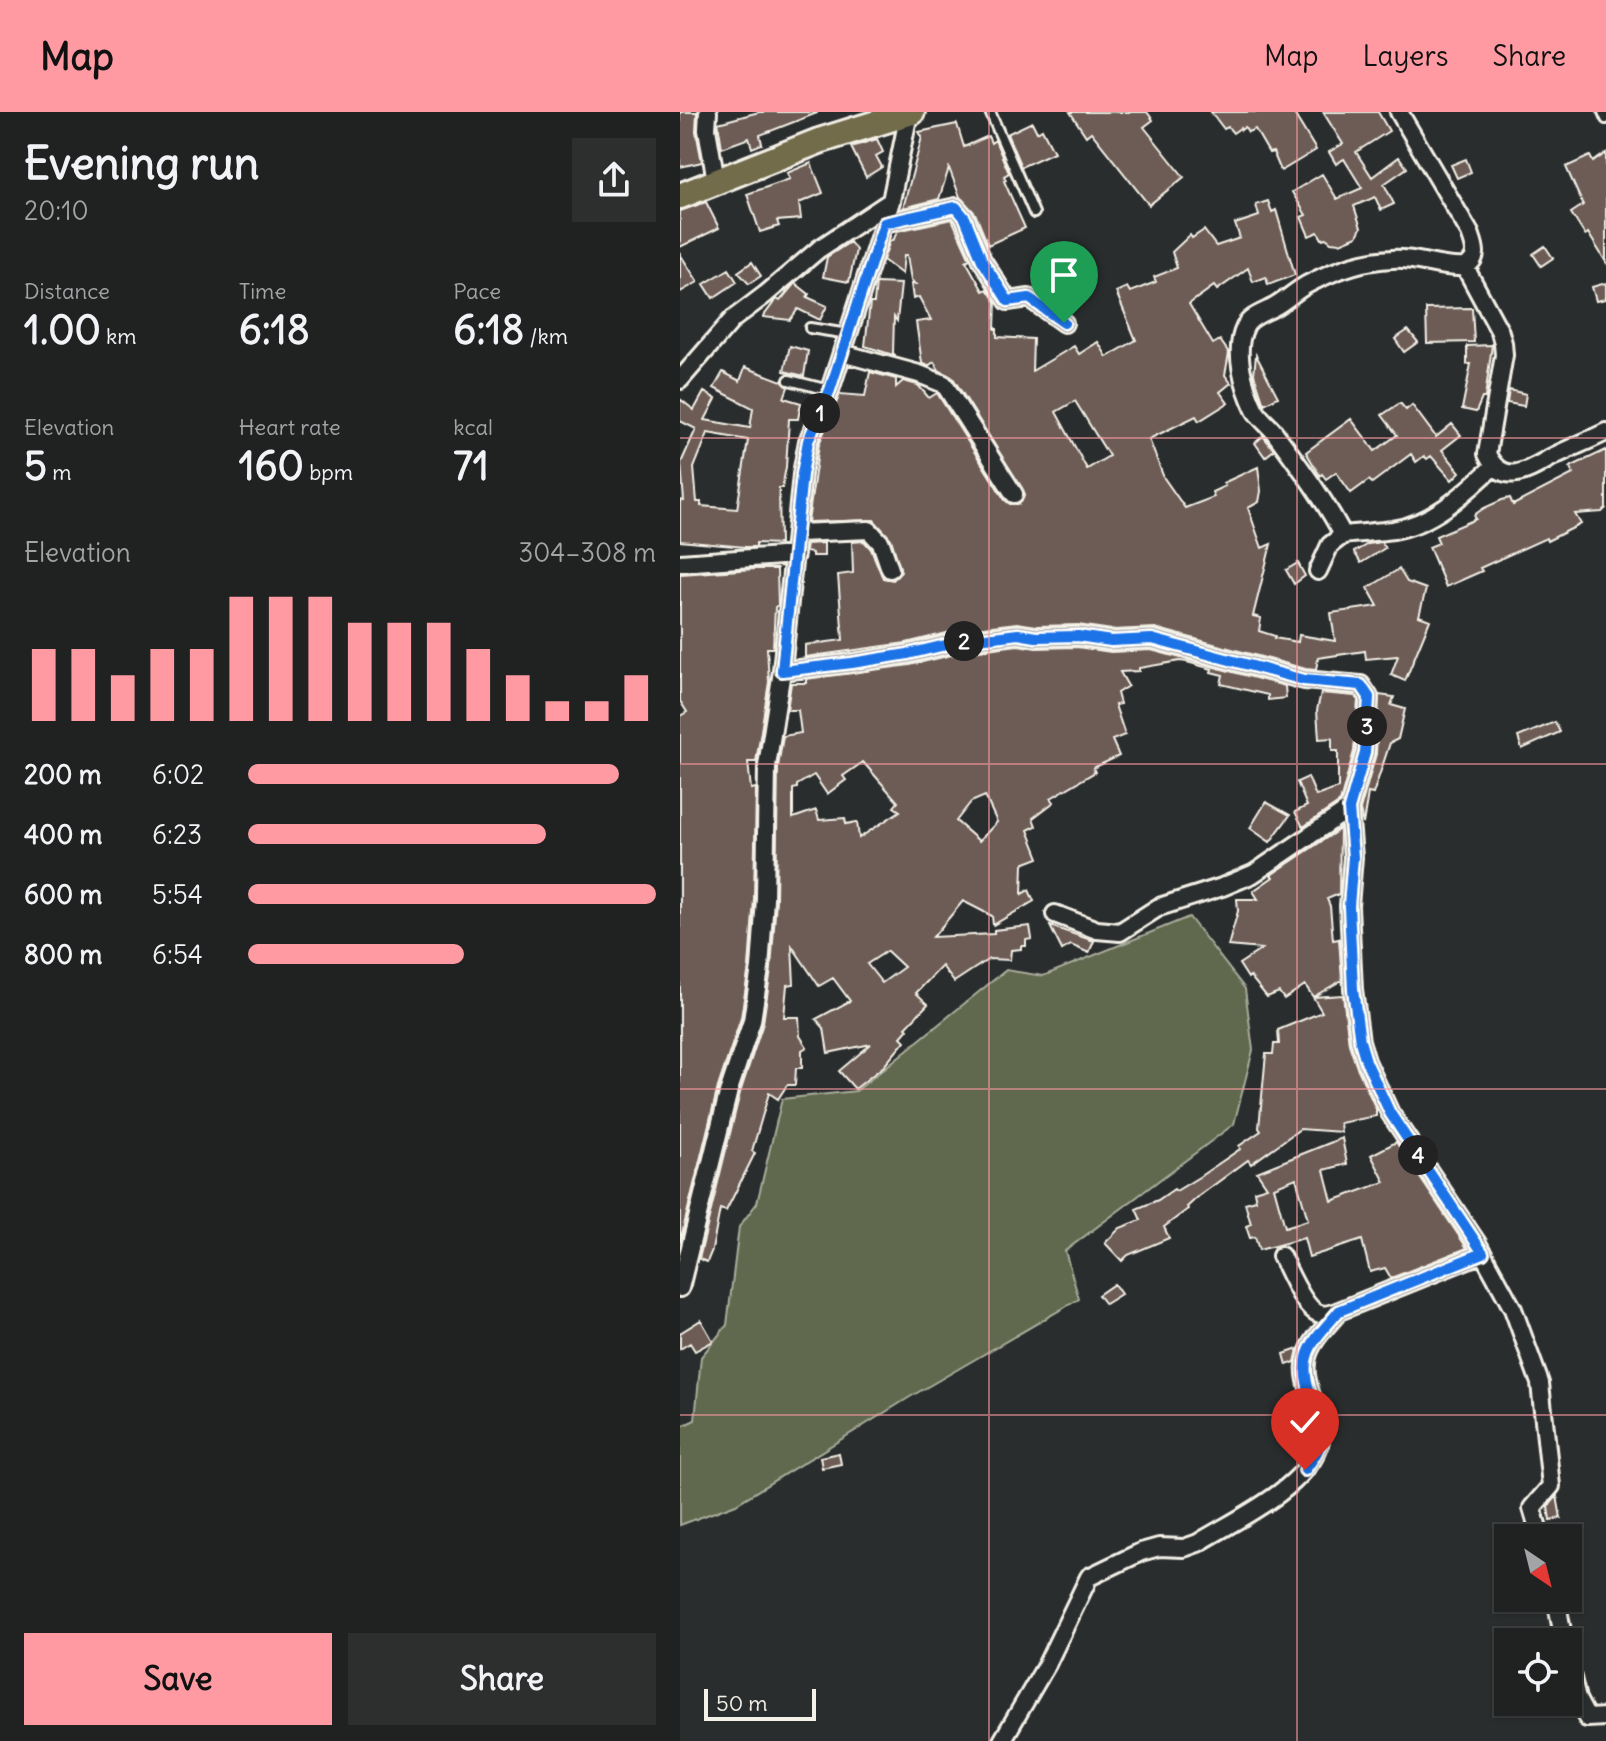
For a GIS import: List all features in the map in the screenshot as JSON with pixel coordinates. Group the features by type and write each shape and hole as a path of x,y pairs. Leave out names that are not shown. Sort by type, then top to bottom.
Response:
{"main road":[{"path":"680,196 819,141 911,113"}],"street":[{"path":"708,112 707,129 716,181"},
{"path":"1343,535 1331,512 1257,413 1247,388 1240,340 1246,323 1308,284 1368,261 1395,258 1421,260 1450,268 1465,267 1475,258 1476,250 1470,233 1399,112"},
{"path":"680,1288 729,1090 752,1021 765,899 767,766 782,671 808,441 830,390 891,201 911,113"},
{"path":"680,380 733,319 819,249 891,201"},
{"path":"884,223 956,207 965,218 982,260 1008,301 1029,298 1064,323"},
{"path":"1465,267 1503,343 1504,355 1487,454 1493,467 1503,472 1531,471 1550,458 1606,432"},
{"path":"842,353 944,384 1014,494"},
{"path":"1318,571 1330,545 1343,535 1391,530 1428,518 1467,491 1493,467"},
{"path":"798,533 869,530 881,543 890,569"},
{"path":"680,563 795,555"},
{"path":"782,671 852,663 962,641 1018,634 1078,636 1111,641 1152,639 1304,680 1361,685 1369,697 1365,753 1349,809 1353,857 1349,906 1357,1027 1366,1061 1390,1113 1483,1253 1513,1309 1540,1383 1551,1486 1532,1508 1537,1524"},
{"path":"1055,914 1097,930 1120,932 1159,907 1212,891 1253,874 1349,809"},
{"path":"1281,1256 1311,1309 1321,1314 1339,1311 1483,1253"},
{"path":"1002,1741 1047,1664 1089,1577 1141,1552 1159,1547 1184,1548 1198,1543 1290,1487 1305,1470 1316,1453 1320,1439 1306,1376 1307,1357 1339,1311"},
{"path":"1582,1708 1587,1718 1606,1717"}],"lane":[{"path":"990,112 1034,213"},
{"path":"1603,112 1606,119"},
{"path":"810,328 848,334"},
{"path":"789,380 830,390"}],"green space":[{"path":"1189,917 1245,989 1253,1050 1234,1124 1065,1251 1079,1299 910,1397 736,1504 680,1525 680,1427 695,1420 701,1357 727,1325 739,1227 757,1203 782,1099 856,1091 1006,970 1043,976"}],"building":[{"path":"680,112 697,112 696,131 702,162 680,167"},
{"path":"759,112 817,113 760,135 762,144 752,148 749,138 722,148 718,123"},
{"path":"1070,112 1147,112 1153,120 1144,127 1184,177 1149,205 1091,132 1086,136"},
{"path":"1211,112 1293,112 1316,150 1281,171 1273,152 1269,153 1255,129 1248,132 1245,127 1233,133 1228,127 1224,129"},
{"path":"1323,112 1378,112 1389,131 1356,152 1372,177 1399,157 1407,168 1384,184 1394,204 1381,210 1375,197 1354,206 1361,228 1357,236 1340,243 1322,239 1318,232 1309,236 1301,217 1306,215 1292,192 1322,174 1337,199 1362,188 1344,159 1336,164 1329,152 1343,144"},
{"path":"1032,122 1037,132 1042,129 1054,152 1021,167 1007,134"},
{"path":"957,124 964,147 988,136 991,143 995,140 1009,173 1004,176 1004,181 1025,228 988,245 975,213 960,197 949,168 939,199 903,208 922,137 919,132"},
{"path":"877,139 883,152 876,156 882,167 866,177 851,147"},
{"path":"1606,153 1606,262 1571,213 1583,205 1566,167 1590,156 1593,162"},
{"path":"1466,159 1471,172 1457,178 1451,165"},
{"path":"811,163 823,193 799,203 801,219 777,221 779,226 760,232 747,194 790,179 787,173"},
{"path":"1268,201 1272,212 1276,210 1295,275 1268,285 1266,277 1253,282 1248,268 1217,290 1214,286 1189,304 1213,344 1220,340 1229,353 1225,375 1231,383 1220,392 1228,403 1199,421 1196,416 1149,439 1164,478 1185,508 1214,497 1212,492 1225,486 1223,483 1258,467 1259,502 1248,508 1262,548 1271,544 1253,616 1261,618 1259,631 1274,638 1298,642 1299,635 1335,641 1331,613 1378,606 1368,588 1399,569 1407,582 1426,589 1419,616 1430,620 1405,681 1391,675 1398,656 1366,659 1365,651 1318,658 1316,670 1306,669 1155,628 1112,630 1078,625 1017,623 805,657 805,645 843,640 838,575 853,573 852,542 864,541 871,549 883,578 893,580 901,572 891,539 874,520 808,522 819,444 840,394 865,396 870,372 896,379 896,387 903,381 918,385 929,398 937,393 1005,500 1010,504 1019,504 1025,494 953,378 939,370 934,362 928,366 922,363 916,322 931,320 919,297 913,299 911,284 915,284 911,281 907,255 904,255 902,274 883,260 897,231 952,219 970,259 966,261 983,291 987,289 996,302 997,337 1033,339 1032,371 1074,346 1079,354 1098,342 1107,357 1136,340 1116,292 1127,287 1130,292 1156,282 1154,277 1177,268 1172,252 1190,235 1192,238 1204,230 1216,246 1240,238 1235,224 1259,216 1256,205","holes":["1075,401 1109,456 1087,469 1056,412"]},
{"path":"706,202 719,228 680,247 680,211"},
{"path":"850,242 856,250 849,282 823,277 827,257"},
{"path":"1545,246 1553,258 1541,266 1533,254"},
{"path":"680,254 698,282 680,292"},
{"path":"752,262 761,276 749,284 738,272"},
{"path":"729,269 737,282 713,298 704,284"},
{"path":"795,283 809,294 807,297 827,306 820,320 798,309 790,320 763,317 775,301 780,301"},
{"path":"876,283 901,284 897,321 894,317 893,353 896,356 865,346 870,303 874,303"},
{"path":"1606,283 1606,299 1596,301 1592,287"},
{"path":"1472,308 1474,342 1427,343 1426,309"},
{"path":"1408,330 1418,342 1404,352 1395,339"},
{"path":"1492,345 1485,398 1482,398 1476,412 1462,409 1471,364 1467,364 1467,346"},
{"path":"790,346 808,351 804,376 784,371"},
{"path":"1256,355 1278,397 1264,404 1254,374"},
{"path":"745,367 782,381 788,387 784,398 801,403 798,419 789,419 786,467 782,488 779,488 780,544 756,543 756,547 745,547 680,541 680,500 684,501 681,463 696,429 680,421 680,399 694,410 704,392 716,399 705,420 750,428 753,408 714,388 723,372 740,381","holes":["708,433 748,440 737,509 701,506 701,502 697,502 694,468"]},
{"path":"1509,390 1526,394 1524,406 1507,403"},
{"path":"1400,403 1406,410 1412,405 1436,437 1452,424 1461,435 1442,450 1460,472 1452,480 1431,456 1427,459 1424,456 1416,462 1411,454 1372,483 1369,480 1351,493 1336,472 1326,479 1322,474 1320,476 1306,452 1351,419 1375,451 1397,435 1382,415"},
{"path":"1263,436 1274,450 1265,457 1255,443"},
{"path":"1606,450 1606,508 1602,512 1575,514 1581,524 1480,568 1482,571 1446,587 1429,547 1439,543 1436,536 1476,519 1474,515 1502,500 1510,498 1513,505 1573,474 1570,467"},
{"path":"1381,542 1385,548 1361,563 1354,552 1368,544"},
{"path":"824,543 824,556 812,556 812,553 805,552 806,544"},
{"path":"1298,563 1305,576 1294,584 1286,570"},
{"path":"777,569 778,605 775,607 773,648 767,648 769,682 756,762 748,762 751,789 756,788 749,967 741,1018 718,1087 680,1242 680,716 687,712 680,701 680,574"},
{"path":"1018,645 1077,647 1111,652 1151,650 1285,686 1286,698 1268,700 1268,695 1221,684 1223,675 1187,662 1120,672 1128,686 1117,693 1120,704 1115,705 1125,735 1112,740 1119,756 1093,768 1095,772 1051,798 1054,802 1033,818 1036,826 1028,830 1039,858 1023,864 1022,894 1029,890 1034,901 993,925 992,916 963,901 933,937 994,934 994,930 1030,926 1032,939 1026,940 1026,946 1021,946 1021,949 1011,950 1010,960 989,959 954,982 942,966 916,993 928,1004 906,1027 908,1029 901,1037 905,1041 884,1066 855,1089 839,1071 871,1044 828,1053 824,1028 816,1019 850,1001 833,978 819,986 792,946 794,984 787,985 784,1017 799,1017 800,1036 807,1047 802,1050 802,1068 796,1068 795,1085 787,1085 778,1099 769,1093 752,1151 755,1153 726,1211 720,1209 707,1262 699,1259 740,1093 763,1023 776,900 778,767 783,736 801,733 798,710 787,710 791,683 910,665 964,652","holes":["863,762 898,802 894,807 900,811 859,838 857,822 846,824 845,818 819,820 816,810 793,818 793,789 797,785 814,775 827,794 846,780 843,776","985,796 997,822 979,841 956,821 971,802","887,951 904,967 882,983 867,964"]},
{"path":"1321,693 1355,696 1358,700 1354,751 1340,802 1303,827 1295,812 1307,806 1297,782 1308,777 1316,796 1338,788 1338,751 1332,751 1332,738 1319,739 1317,710"},
{"path":"1379,695 1394,697 1391,705 1405,709 1398,739 1390,743 1373,794 1368,793 1363,824 1360,810 1376,754"},
{"path":"1555,722 1560,732 1522,749 1518,737"},
{"path":"1266,802 1290,815 1270,842 1250,828"},
{"path":"1340,829 1339,894 1327,899 1333,940 1339,939 1342,980 1313,997 1305,985 1284,999 1279,992 1267,997 1239,964 1262,949 1228,946 1238,911 1237,899 1258,899 1253,891 1273,877 1271,875"},
{"path":"1050,926 1094,941 1089,953 1071,945 1062,950"},
{"path":"1343,995 1349,1044 1376,1109 1376,1116 1340,1123 1341,1132 1300,1129 1251,1164 1248,1160 1199,1196 1188,1209 1164,1227 1169,1238 1128,1255 1122,1261 1105,1243 1120,1228 1141,1220 1136,1209 1199,1177 1261,1131 1266,1054 1273,1054 1274,1044 1279,1044 1278,1030 1322,1012 1313,997"},
{"path":"1342,1138 1347,1164 1324,1170 1332,1201 1385,1182 1371,1155 1396,1142 1467,1248 1391,1278 1385,1268 1370,1272 1362,1240 1309,1257 1304,1238 1259,1250 1255,1237 1250,1238 1246,1226 1251,1224 1245,1203 1256,1200 1254,1191 1267,1187 1257,1172","holes":["1296,1178 1308,1220 1285,1227 1274,1187"]},
{"path":"1114,1284 1121,1294 1105,1304 1098,1295"},
{"path":"701,1320 713,1341 695,1351 690,1343 680,1349 680,1333"},
{"path":"1298,1349 1295,1362 1287,1365 1284,1354"},
{"path":"839,1453 841,1464 822,1468 820,1457"},
{"path":"1557,1496 1561,1518 1550,1520 1548,1507"}],"route":[{"path":"1064,323 1029,298 1008,301 982,260 965,218 956,207 884,223 830,390 808,441 782,671 852,663 962,641 1018,634 1078,636 1111,641 1152,639 1304,680 1361,685 1369,697 1365,753 1349,809 1353,857 1349,906 1357,1027 1366,1061 1390,1113 1483,1253 1339,1311 1327,1325 1313,1345 1305,1367 1320,1433 1320,1445 1305,1470"}]}
